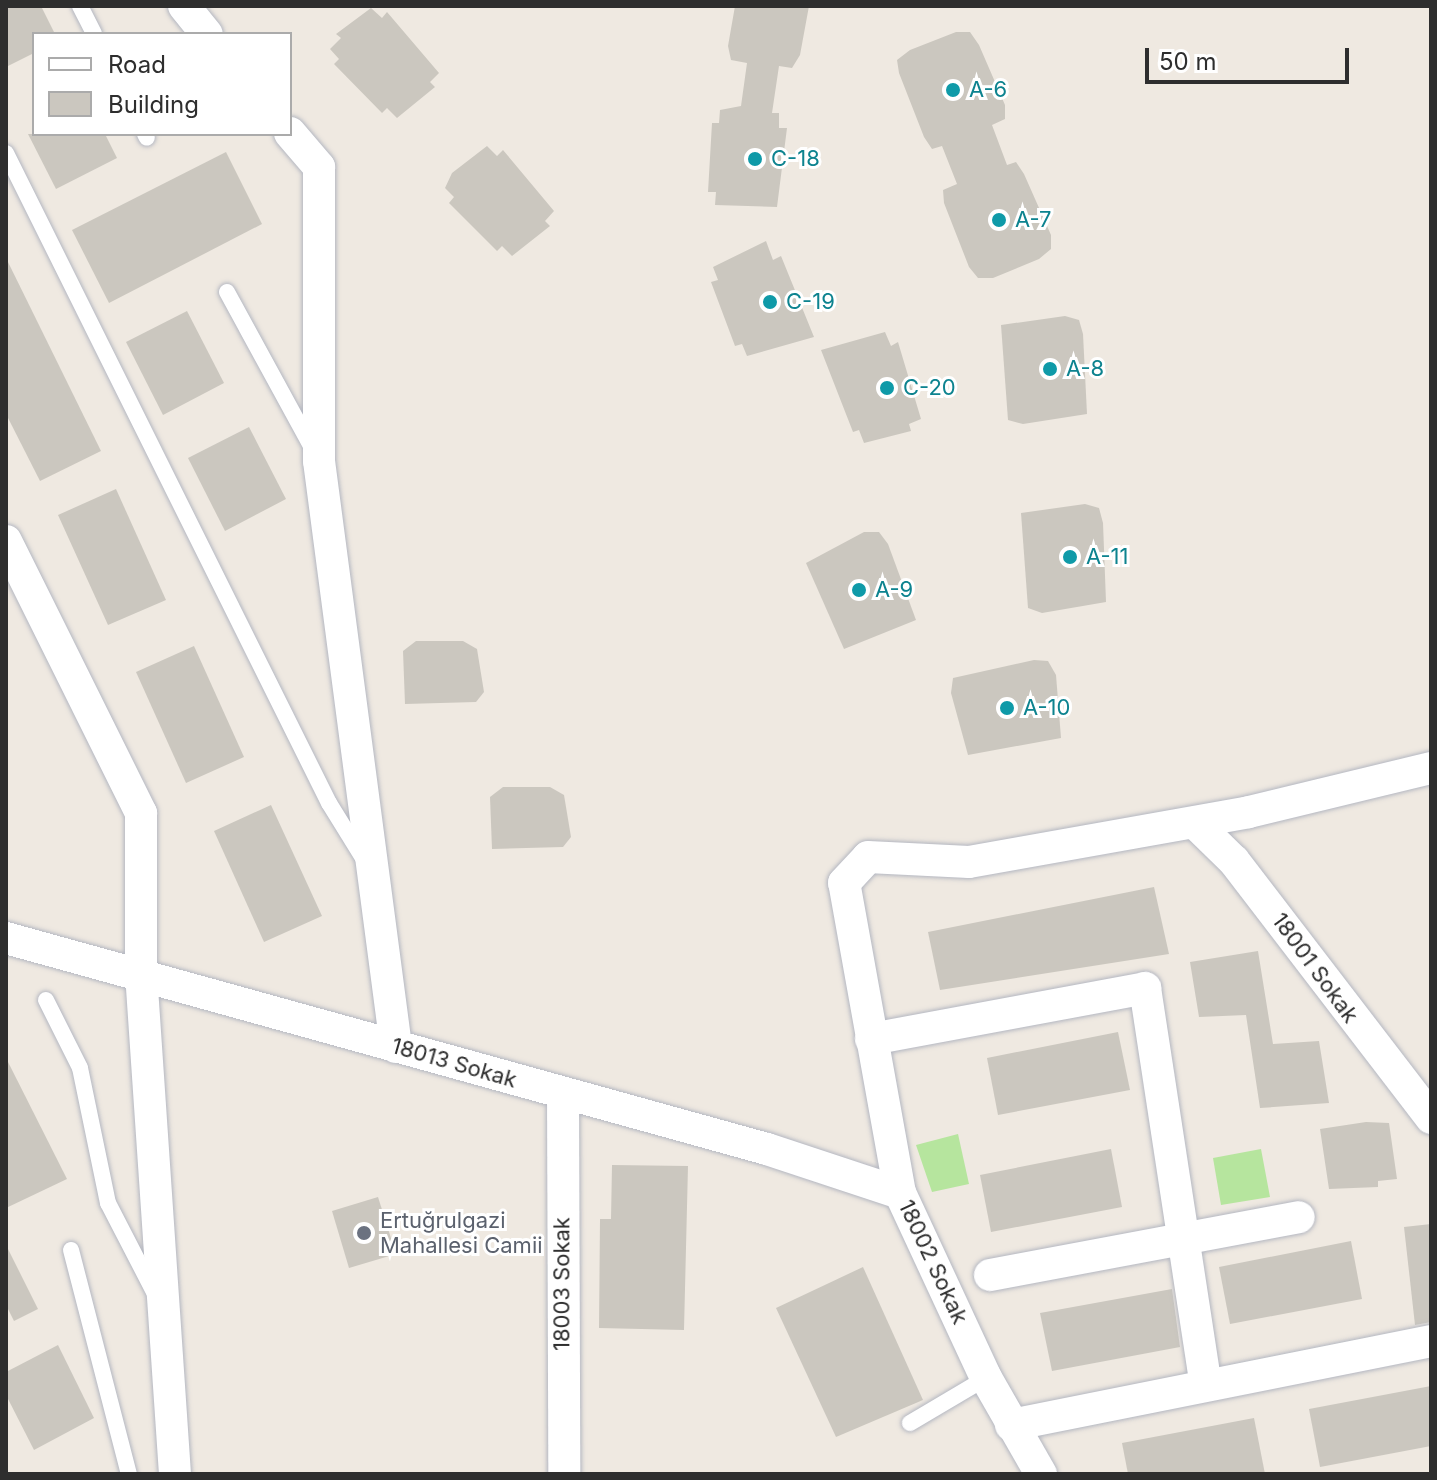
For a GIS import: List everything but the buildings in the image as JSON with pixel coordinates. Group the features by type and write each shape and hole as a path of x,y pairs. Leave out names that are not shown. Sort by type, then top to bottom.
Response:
{"street":[{"path":"184,6 205,32"},
{"path":"292,135 319,167 319,461 396,1047"},
{"path":"6,541 141,813 141,973 158,1299 175,1474"},
{"path":"1195,823 1431,768"},
{"name":"18002 Sokak","path":"1041,1474 986,1378 900,1193 844,883 868,857 969,862 1195,823"},
{"name":"18001 Sokak","path":"1195,823 1242,871 1431,1118"},
{"name":"18013 Sokak","path":"6,938 141,973 563,1093 900,1193"},
{"path":"871,1039 1145,988 1178,1239 1205,1382"},
{"name":"18003 Sokak","path":"563,1093 564,1474"},
{"path":"990,1275 1299,1217"},
{"path":"1011,1425 1205,1382 1431,1341"}],"lane":[{"path":"80,6 93,32"},
{"path":"6,153 329,803 371,871"},
{"path":"227,292 319,461"},
{"path":"46,1000 80,1068 108,1203 158,1299"},
{"path":"71,1250 129,1474"},
{"path":"910,1423 986,1378"}],"green space":[{"path":"958,1134 969,1184 932,1192 916,1145"},
{"path":"1261,1149 1270,1197 1221,1205 1213,1158"}],"place":[{"name":"A-6","path":"953,90"},
{"name":"C-18","path":"755,159"},
{"name":"A-7","path":"999,220"},
{"name":"C-19","path":"770,302"},
{"name":"A-8","path":"1050,369"},
{"name":"C-20","path":"887,388"},
{"name":"A-11","path":"1070,557"},
{"name":"A-9","path":"859,590"},
{"name":"A-10","path":"1007,708"},
{"name":"Ertuğrulgazi Mahallesi Camii","path":"364,1233"}]}
